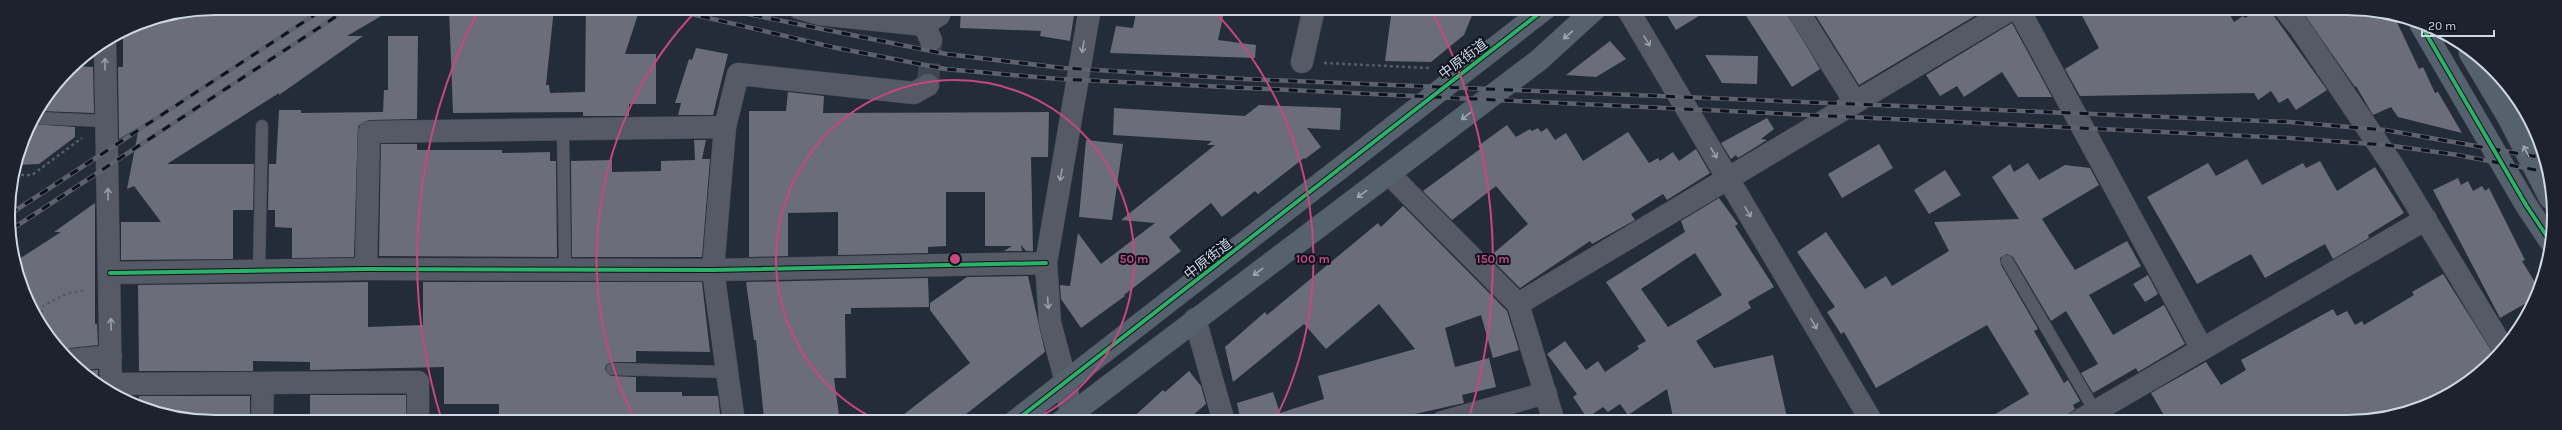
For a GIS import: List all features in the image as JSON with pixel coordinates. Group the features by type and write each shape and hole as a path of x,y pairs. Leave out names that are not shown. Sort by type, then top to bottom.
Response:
{"main road":[{"name":"中原街道","path":"1023,415 1537,15"},
{"path":"1073,415 1195,319 1539,60 1588,15"},
{"path":"2425,31 2526,205 2546,235"},
{"path":"2475,61 2508,117 2545,188"}],"street":[{"path":"825,15 928,33 938,15"},
{"path":"1068,415 1066,382 1050,323 1046,263 1089,15"},
{"path":"1302,62 1312,15"},
{"path":"1631,15 1868,415"},
{"path":"1800,15 1855,102"},
{"path":"1518,304 2001,15"},
{"path":"2022,15 2202,349"},
{"path":"2289,15 2308,41 2426,219 2500,343"},
{"path":"105,48 105,121 110,280 111,385"},
{"path":"733,415 714,270 726,127 738,74 914,93 928,85"},
{"path":"366,270 369,132 726,127"},
{"path":"1389,174 1518,304 1552,415"},
{"path":"2088,415 2426,219"},
{"path":"110,280 259,271 714,270 1046,263"},
{"path":"1195,319 1222,415"},
{"path":"77,359 111,356"},
{"path":"115,388 263,383 418,382 418,415"},
{"path":"262,415 263,383"},
{"path":"1467,415 1546,393"}],"lane":[{"path":"40,118 105,121"},
{"path":"259,271 262,126"},
{"path":"563,130 565,270"},
{"path":"2007,261 2085,415"},
{"path":"612,369 727,372"}],"path":[{"path":"1302,62 1432,68"},
{"path":"19,176 32,175 105,121"},
{"path":"42,314 44,306 68,293 110,280"}],"building":[{"path":"202,15 383,15 347,36 363,36 279,95 279,93 167,164 254,164 253,210 233,210 233,259 121,260 121,222 161,222 134,186 127,189 139,127 119,139 118,67 123,67 123,38 138,30 176,19"},
{"path":"449,15 553,15 546,85 549,85 550,93 585,92 586,15 638,15 625,54 656,54 656,104 629,104 629,116 583,116 583,112 453,113"},
{"path":"961,15 1074,15 1070,41 1040,36 1041,31 960,28"},
{"path":"1136,15 1223,15 1218,40 1256,45 1255,58 1110,53 1116,26 1133,28"},
{"path":"1391,15 1472,15 1464,35 1431,62 1385,61"},
{"path":"1667,15 1701,15 1676,30"},
{"path":"1746,15 1788,15 1820,69 1792,87"},
{"path":"1815,15 1976,15 1859,85"},
{"path":"2082,15 2230,15 2234,22 2243,16 2245,18 2250,15 2274,15 2327,90 2296,110 2288,98 2279,103 2271,91 2258,100 2254,93 2080,96 2065,69 2099,48"},
{"path":"2305,15 2360,15 2397,21 2419,69 2423,67 2435,93 2438,92 2462,133 2398,117 2391,107 2373,115 2356,86 2355,87"},
{"path":"2012,23 2052,97 2018,97 2002,72 1964,97 1957,86 1940,96 1926,75"},
{"path":"388,36 418,36 417,119 369,120 358,126 354,257 292,258 292,228 275,227 275,210 268,210 269,164 276,164 279,110 301,110 301,113 383,112 384,90 388,90"},
{"path":"1610,41 1626,59 1596,77 1566,75"},
{"path":"696,48 728,54 713,115 678,115 681,103 675,103 689,59 692,60"},
{"path":"1705,55 1758,56 1757,84 1722,83"},
{"path":"82,66 93,67 94,113 44,111 56,93"},
{"path":"788,92 824,96 823,113 1049,112 1048,157 1031,157 1033,251 1026,251 1021,245 1022,251 1004,251 1012,246 985,246 985,192 946,192 946,246 928,247 928,253 838,255 838,212 788,213 788,256 749,257 749,111 786,111"},
{"path":"1259,105 1341,108 1340,130 1307,128 1321,147 1305,159 1304,158 1258,194 1255,191 1222,217 1211,203 1169,237 1181,251 1124,295 1125,296 1081,328 1061,299 1060,285 1070,286 1078,233 1101,264 1155,223 1121,220 1215,145 1207,145 1212,141 1113,135 1114,108 1245,116"},
{"path":"1767,118 1774,129 1761,139 1767,140 1738,158 1736,155 1731,159 1721,143"},
{"path":"37,124 75,127 75,137 39,164 22,165 30,138"},
{"path":"1507,125 1516,137 1530,129 1532,131 1538,128 1541,132 1547,128 1555,140 1566,133 1583,161 1628,132 1649,163 1658,158 1660,161 1673,152 1679,161 1696,149 1710,173 1667,200 1663,194 1631,214 1635,220 1592,244 1590,241 1520,288 1489,257 1528,224 1496,186 1452,220 1423,191 1480,149 1478,146"},
{"path":"694,140 706,140 702,159 710,159 702,257 572,257 571,161 612,160 612,172 661,171 661,161 695,160"},
{"path":"1086,140 1123,144 1112,220 1079,217"},
{"path":"381,144 417,144 417,150 502,150 502,153 550,152 550,161 556,161 557,257 379,256"},
{"path":"1879,144 1893,168 1842,198 1828,174"},
{"path":"2247,159 2262,185 2303,163 2306,168 2320,161 2337,191 2375,167 2404,213 2368,235 2369,238 2333,259 2325,244 2265,278 2251,254 2197,284 2147,197 2208,163 2216,176"},
{"path":"2028,163 2039,180 2065,165 2090,168 2099,185 2042,219 2075,270 2127,241 2141,266 2089,295 2113,335 2164,305 2185,344 2138,372 2136,368 2093,393 2081,373 2098,364 2066,311 2051,321 2013,257 2007,254 2000,258 2001,265 2038,329 2034,331 2064,383 2068,380 2080,401 2073,405 2075,409 2067,415 1994,415 2029,394 1987,325 1876,388 1844,332 1841,334 1827,312 1835,307 1797,252 1826,232 1865,289 1886,276 1892,286 1949,251 1934,222 2019,219 1992,177 2010,164 2014,172"},
{"path":"1945,170 1961,195 1929,214 1914,190"},
{"path":"2458,178 2461,185 2468,181 2473,191 2482,186 2485,191 2489,188 2525,260 2522,261 2535,282 2526,303 2500,318 2433,190"},
{"path":"1719,198 1738,224 1735,226 1774,287 1748,302 1751,308 1696,341 1714,368 1773,355 1786,415 1673,415 1667,389 1628,415 1620,404 1608,412 1603,407 1591,415 1585,415 1573,397 1577,394 1547,354 1565,341 1586,370 1598,361 1605,372 1639,349 1637,346 1646,341 1606,282 1685,232 1681,221","holes":["1695,253 1722,295 1668,327 1641,289"]},
{"path":"95,203 95,324 97,324 98,345 67,349 56,337 30,292 20,258 61,232 54,232"},
{"path":"1403,206 1507,311 1519,350 1493,358 1481,315 1445,328 1455,367 1489,358 1496,387 1462,395 1464,403 1410,415 1240,415 1237,403 1273,392 1280,413 1324,399 1318,376 1415,349 1379,304 1326,349 1304,324 1233,382 1225,347 1265,312 1267,315 1378,223 1381,227"},
{"path":"2443,274 2492,352 2469,374 2424,400 2399,408 2360,415 2164,415 2151,393 2206,362 2221,385 2246,370 2241,360 2333,309 2337,316 2347,311 2355,325 2362,321 2364,325 2414,295 2412,292"},
{"path":"2148,275 2158,294 2145,302 2133,284"},
{"path":"1028,276 1045,352 965,415 903,415 970,363 930,310 930,303 967,277"},
{"path":"928,278 929,307 851,308 851,314 845,314 846,378 834,378 839,415 764,415 756,340 754,340 746,282"},
{"path":"368,282 368,327 423,325 423,282 702,282 710,352 636,351 636,362 612,362 606,365 605,369 611,376 636,377 636,392 682,392 682,396 718,396 720,414 499,415 499,404 444,404 444,367 310,370 310,362 253,361 253,371 139,371 138,285"},
{"path":"98,370 98,377 93,374 89,371"},
{"path":"1189,371 1201,386 1206,404 1193,415 1136,415 1163,390 1165,392"},
{"path":"310,395 406,395 406,415 310,415"},
{"path":"139,396 250,396 250,415 202,415 163,408 139,400"}],"tunnel":[{"path":"928,85 931,40"}],"railway":[{"path":"15,211 314,15"},
{"path":"15,227 338,15"},
{"path":"696,15 832,47 945,69 1059,79 2289,138 2386,145 2458,155 2542,171"},
{"path":"753,15 946,54 1063,68 1244,79 2290,122 2385,130 2538,157"}],"cycle path":[{"path":"1023,415 1537,15"},
{"path":"2424,30 2526,205 2546,235"},
{"path":"110,273 366,269 713,270 1046,263"}]}
